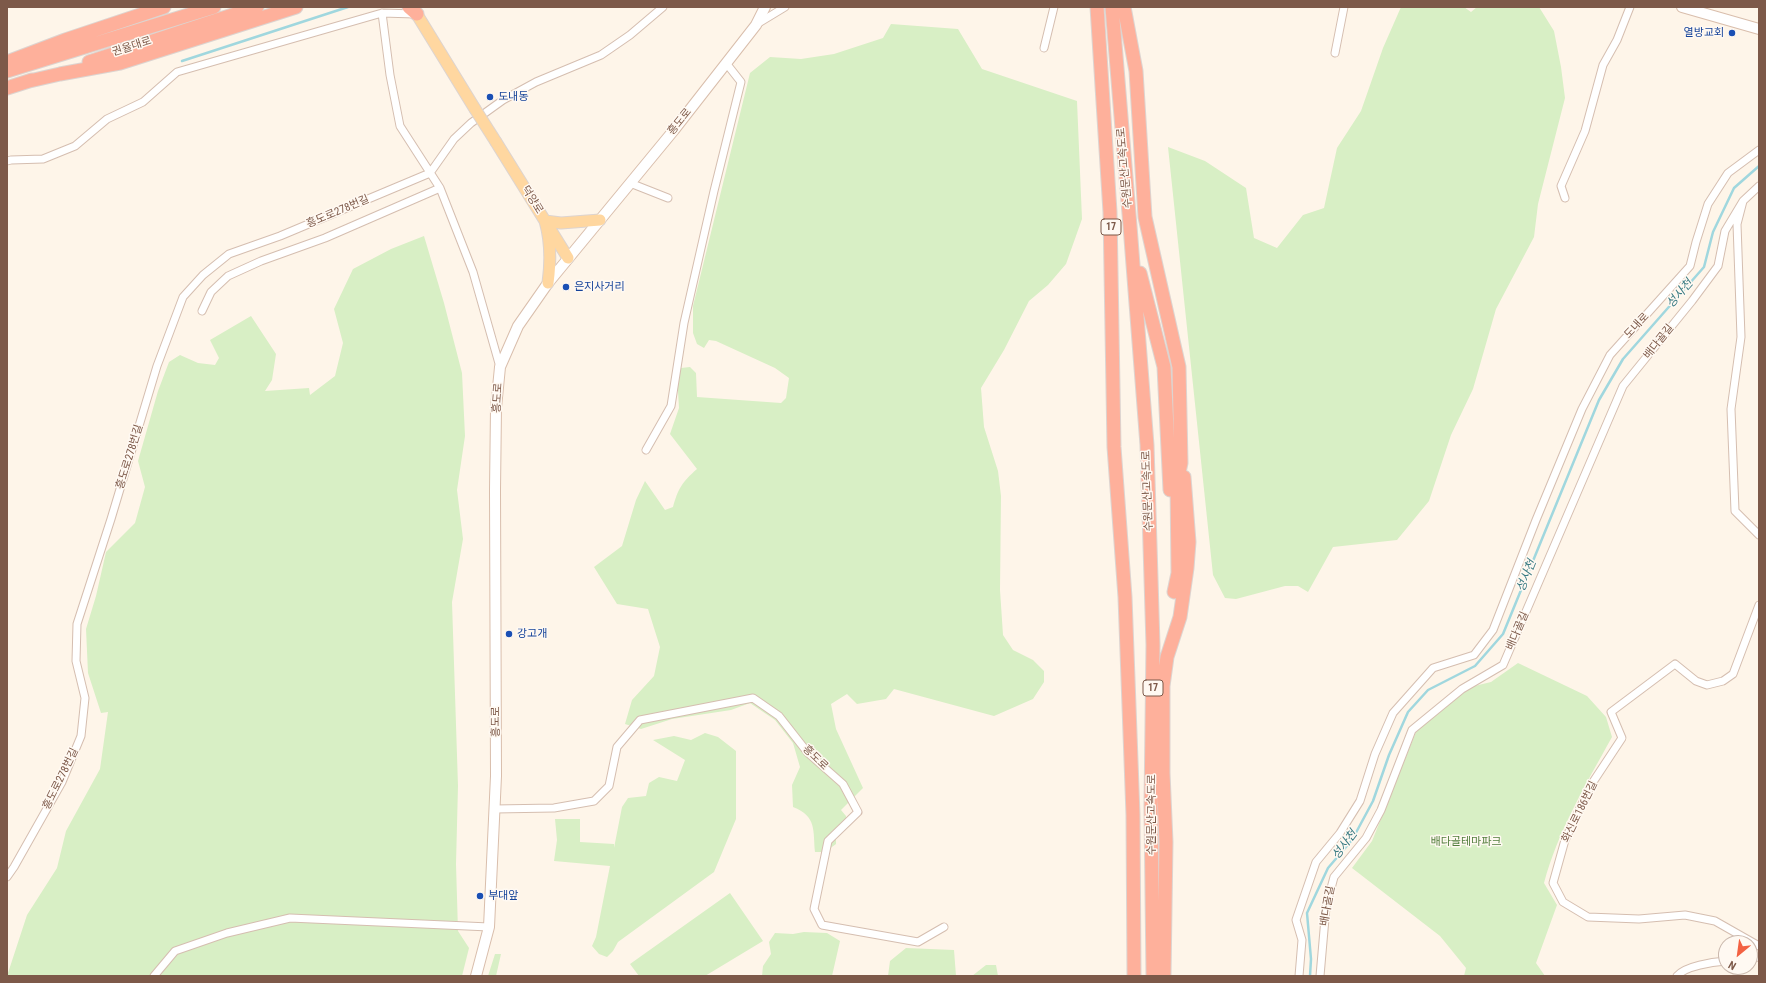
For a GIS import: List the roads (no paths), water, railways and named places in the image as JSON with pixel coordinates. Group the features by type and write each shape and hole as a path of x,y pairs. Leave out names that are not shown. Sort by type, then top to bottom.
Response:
{"highway":[{"path":"7,62 65,40 164,7"},
{"name":"권율대로","path":"7,71 214,7"},
{"name":"권율대로","path":"7,88 257,7"},
{"path":"25,82 120,63 296,7"},
{"name":"수원문산고속도로","path":"1097,7 1110,212 1114,447 1125,597 1132,807 1134,976"},
{"name":"수원문산고속도로","path":"1112,7 1147,445 1153,637 1152,806 1154,976"},
{"path":"1124,7 1136,71 1145,217 1178,367 1181,463 1186,486 1189,542 1180,617 1164,669 1163,773 1166,842 1164,976"},
{"path":"1130,226 1164,367 1169,446 1174,592 1178,572 1177,482 1181,463"}],"main road":[{"name":"덕양로","path":"414,9 568,258"},
{"path":"548,283 551,255 550,237 545,221 569,223 600,220"}],"street":[{"path":"430,173 454,139 471,123 503,100 536,82 601,56 630,35 663,7"},
{"name":"흥도로","path":"476,976 489,927 495,809 495,490 496,408 500,367 518,326 548,283 756,25 765,7"},
{"path":"756,25 785,7"},
{"path":"1044,48 1054,7"},
{"path":"1335,53 1344,7"},
{"path":"1565,198 1561,186 1585,130 1603,65 1616,40 1630,7"},
{"path":"1682,7 1704,10 1759,29"},
{"path":"7,161 43,159 75,146 108,119 142,102 177,72 382,13 414,9"},
{"path":"382,13 390,76 400,126 440,188 473,272 500,367"},
{"path":"646,450 671,406 684,323 741,82 726,63"},
{"name":"도내로","path":"1299,976 1302,940 1296,920 1316,862 1340,833 1360,801 1375,754 1393,713 1433,668 1474,655 1493,630 1536,520 1582,409 1610,355 1690,266 1708,204 1728,173 1759,150"},
{"name":"흥도로278번길","path":"7,877 62,782 81,736 85,698 76,661 77,624 111,519 157,366 183,297 203,275 229,254 280,236 430,173"},
{"path":"630,183 668,198"},
{"name":"배다골길","path":"1320,976 1326,907 1334,876 1366,838 1381,810 1412,730 1462,689 1503,665 1623,386 1692,301 1718,266 1725,231 1743,201 1759,186"},
{"name":"흥도로278번길","path":"202,312 211,292 228,276 261,261 324,238 440,188"},
{"path":"1743,201 1737,224 1741,337 1731,409 1735,511 1759,535"},
{"name":"화신로186번길","path":"1759,606 1733,674 1723,681 1707,685 1696,681 1675,664 1611,712 1622,738 1591,786 1565,840 1553,883 1563,902 1588,917 1639,919 1685,915 1715,921 1759,946"},
{"name":"흥도로","path":"495,809 554,808 594,800 609,786 617,748 640,720 753,698 779,716 808,753 843,784 858,812 828,841 814,908 822,925 918,942 944,927"},
{"path":"154,976 175,951 227,934 290,918 489,927"},
{"path":"1677,976 1681,971 1718,962"}],"waterway":[{"path":"182,61 348,7"},
{"name":"성사천","path":"1310,976 1311,959 1307,913 1328,868 1352,840 1373,801 1389,755 1408,712 1428,690 1475,666 1503,634 1599,400 1623,359 1704,267 1713,232 1734,188 1759,166"}],"place":[{"name":"열방교회","path":"1732,33"},
{"name":"도내동","path":"490,97"},
{"name":"은지사거리","path":"566,287"},
{"name":"강고개","path":"509,634"},
{"name":"부대앞","path":"480,896"}],"park label":[{"name":"배다골테마파크","path":"1466,842"}]}
